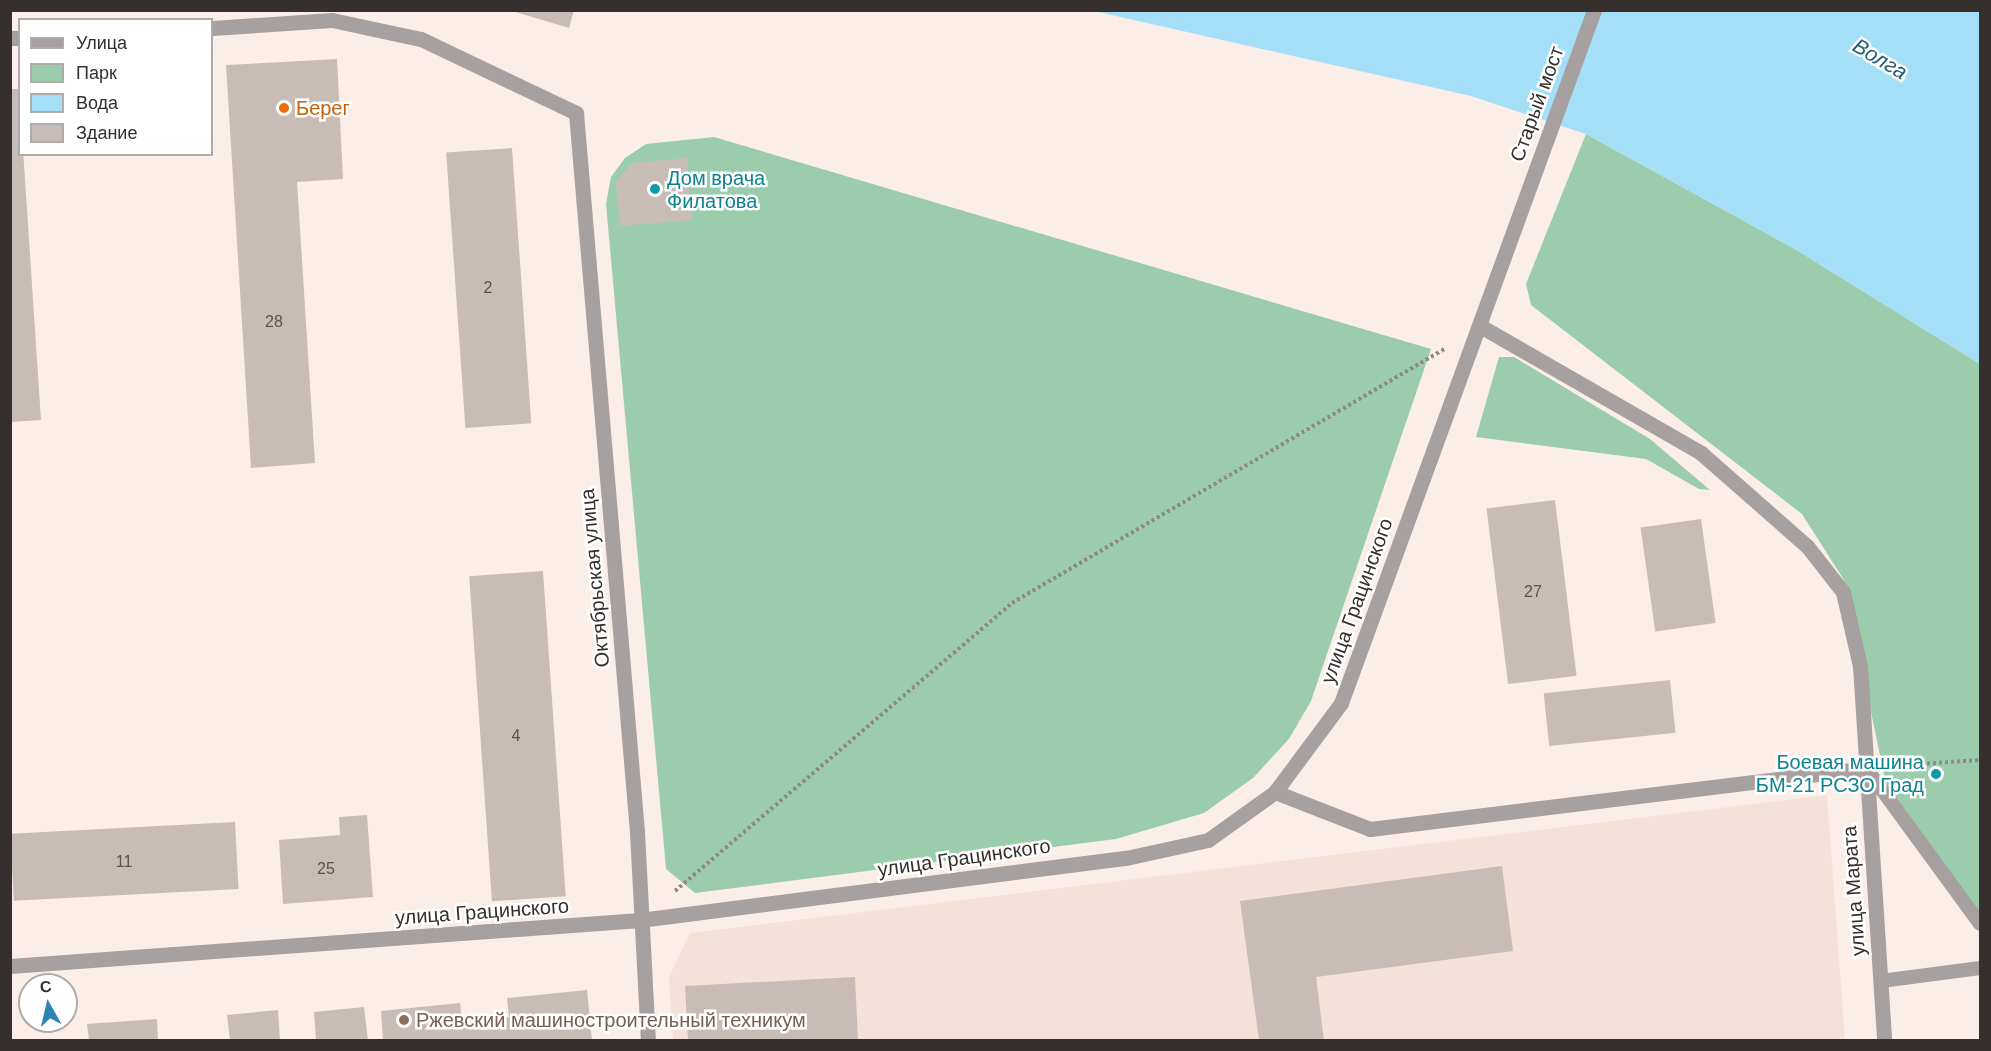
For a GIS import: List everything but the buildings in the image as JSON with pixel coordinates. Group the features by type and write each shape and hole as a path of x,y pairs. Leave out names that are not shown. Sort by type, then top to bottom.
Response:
{"street":[{"name":"Старый мост","path":"1519,213 1594,10"},
{"name":"Октябрьская улица","path":"213,28 332,20 422,39 576,112 648,1041"},
{"name":"улица Грацинского","path":"10,966 640,920 1126,858 1208,840 1275,792 1341,704 1482,327 1519,213"},
{"name":"улица Марата","path":"1482,327 1701,453 1756,496 1807,546 1843,592 1860,666 1884,1041"},
{"path":"1275,792 1370,829 1866,768"}],"lane":[{"path":"1866,768 1980,924"},
{"path":"1881,981 1980,968"}],"path":[{"path":"640,920 1012,603 1482,327"},
{"path":"1866,768 1980,760"}],"shaded area":[{"path":"1827,795 1845,1040 673,1040 669,977 690,933"}],"green space":[{"path":"1586,134 1795,249 1980,364 1980,913 1886,785 1844,580 1802,514 1531,305 1526,284"},
{"path":"714,137 1431,349 1311,701 1289,739 1253,778 1204,813 1116,839 695,893 666,869 606,204 611,177 625,158 646,144"},
{"path":"1499,357 1514,357 1650,439 1710,490 1699,489 1646,459 1476,437"}],"water":[{"name":"Волга","path":"1094,11 1980,11 1980,364 1795,249 1586,134 1471,96"}],"place":[{"name":"Берег","path":"284,108"},
{"name":"Дом врача Филатова","path":"655,189"},
{"name":"Боевая машина БМ-21 РСЗО Град","path":"1936,774"},
{"name":"Ржевский машиностроительный техникум","path":"404,1020"}]}
